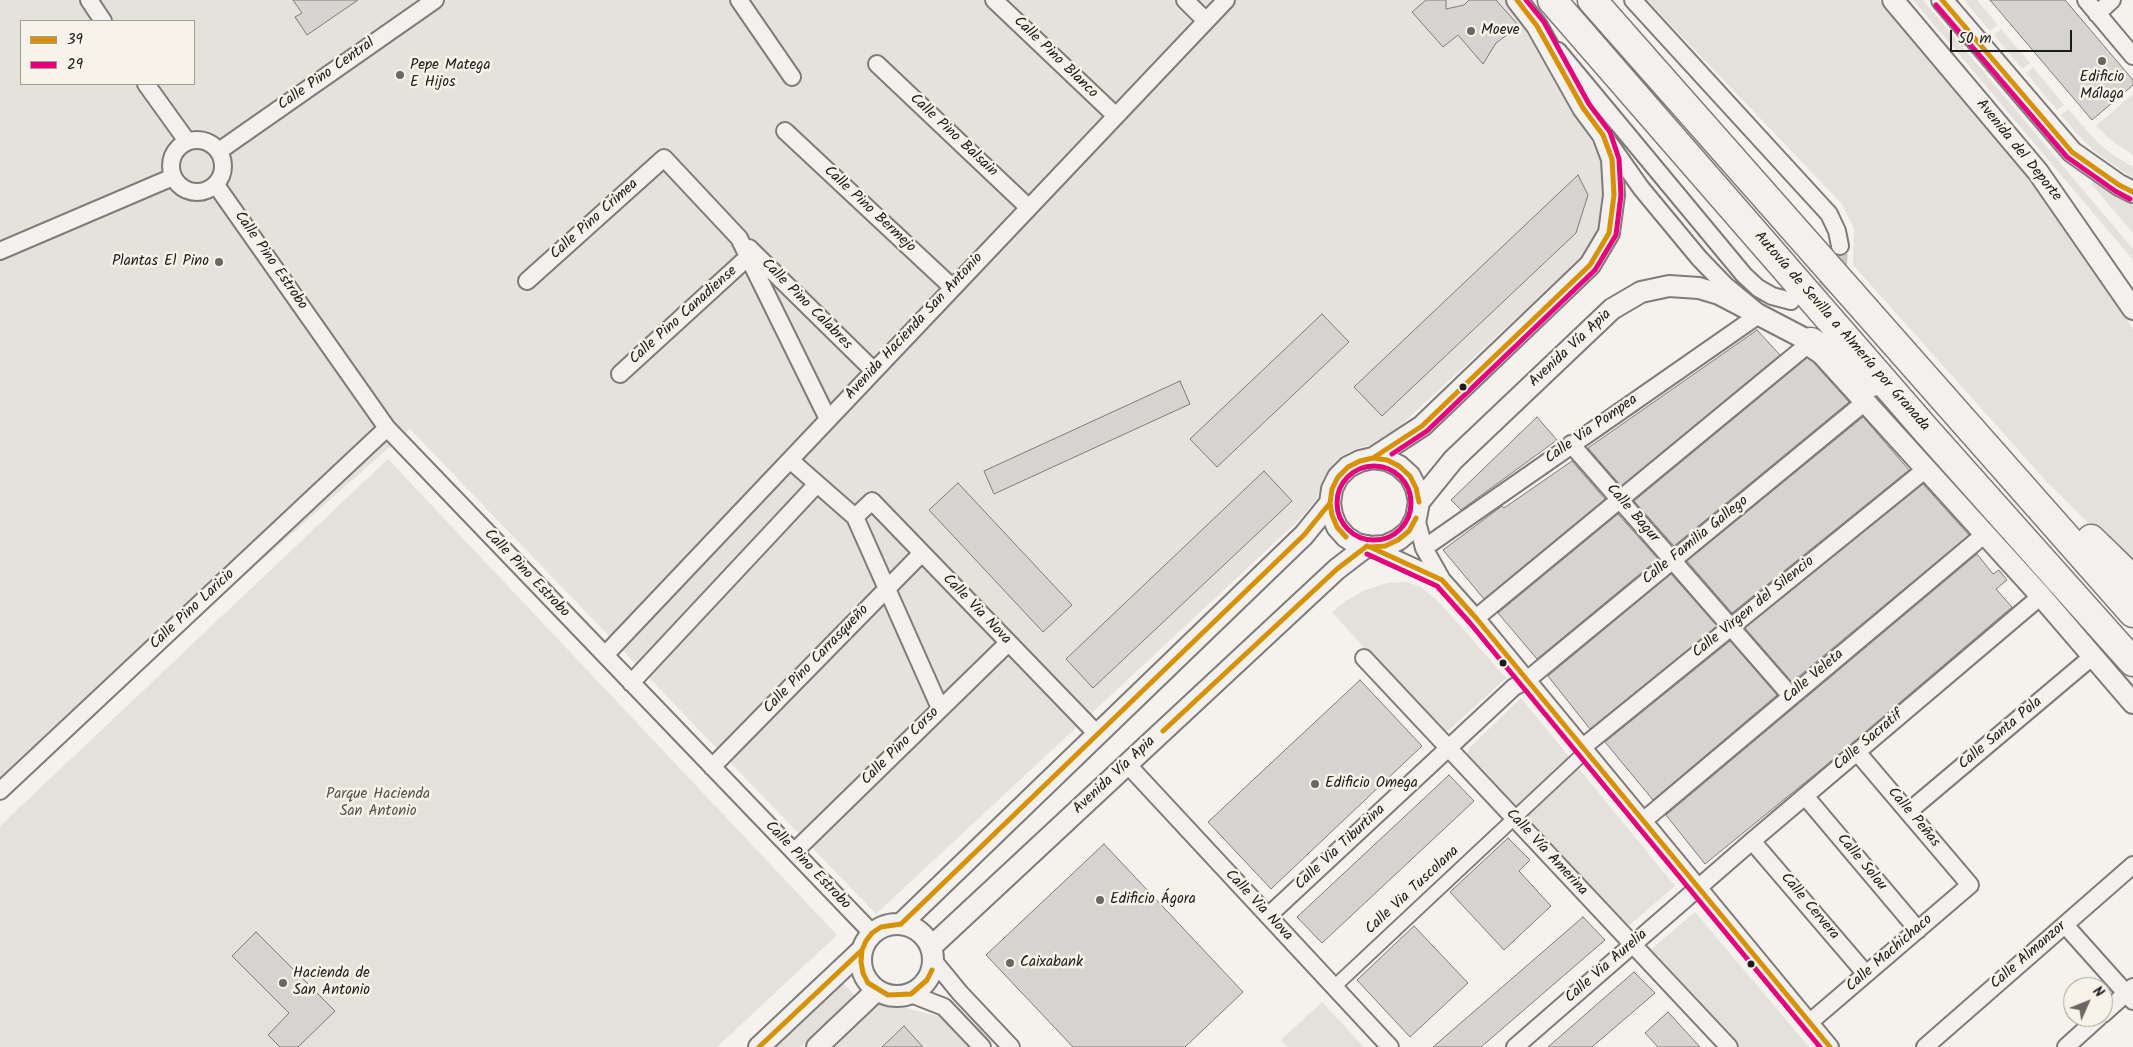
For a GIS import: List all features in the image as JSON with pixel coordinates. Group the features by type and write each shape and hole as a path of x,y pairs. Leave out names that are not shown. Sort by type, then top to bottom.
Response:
{"highway":[{"name":"Autovía de Sevilla a Almería por Granada","path":"1552,0 1899,399 2133,662"},
{"path":"1592,0 2133,613"},
{"path":"1811,342 1899,399"},
{"path":"1950,405 2133,580"}],"street":[{"path":"89,0 102,20"},
{"name":"Calle Pino Central","path":"219,151 435,0"},
{"path":"739,0 792,77"},
{"name":"Calle Pino Blanco","path":"994,0 1116,116"},
{"path":"1185,0 1206,21"},
{"name":"Avenida Hacienda San Antonio","path":"605,655 1226,0"},
{"path":"1517,0 1744,275 1758,288 1772,296 1791,300"},
{"path":"1633,0 1829,214 1837,231 1840,246"},
{"name":"Avenida del Deporte","path":"1893,0 2038,172 2133,309"},
{"path":"1942,0 2072,152 2119,185 2133,192"},
{"path":"2086,0 2133,56"},
{"path":"2097,14 2112,0"},
{"path":"1538,26 1584,108 1641,188 1699,258 1726,286 1760,314"},
{"name":"Calle Pino Balsain","path":"876,64 1029,208"},
{"path":"147,85 187,141"},
{"name":"Calle Pino Bermejo","path":"785,131 953,288"},
{"path":"1442,580 1368,547 1357,544 1346,537 1337,527 1332,515 1330,502 1332,489 1338,477 1348,467 1360,461 1373,458 1422,426 1590,264 1609,233 1614,195 1612,159 1603,135"},
{"path":"199,140 210,143 219,151 224,162 223,174 216,185 206,192 193,192 181,187 173,177 171,167 172,156 178,147 187,141 199,140"},
{"name":"Calle Pino Calabres","path":"664,158 739,238 874,371"},
{"name":"Calle Pino Crimea","path":"527,282 664,158"},
{"path":"0,251 173,177"},
{"name":"Calle Pino Estrobo","path":"216,185 387,428 794,852 867,942"},
{"path":"739,238 828,419"},
{"name":"Calle Pino Canadiense","path":"620,374 748,257"},
{"name":"Avenida Vía Apia","path":"1418,510 1453,460 1612,309 1641,292 1669,286 1699,288 1719,294 1811,342 2041,596 2133,703"},
{"name":"Calle Via Pompea","path":"1424,548 1760,314"},
{"path":"1476,618 1811,342"},
{"name":"Calle Familia Gallego","path":"1527,680 1865,402"},
{"name":"Calle Pino Laricio","path":"0,791 387,428"},
{"name":"Calle Bagur","path":"1571,444 1791,696"},
{"path":"1373,458 1393,463 1410,476 1416,488 1424,548 1442,580 1476,618 1830,1047"},
{"path":"790,460 855,517 940,708"},
{"name":"Calle Virgen del Silencio","path":"1584,749 1926,469"},
{"path":"631,683 817,484"},
{"name":"Calle Via Nova","path":"855,517 872,501 1097,734"},
{"path":"901,924 1304,535 1330,502"},
{"path":"1368,547 1385,546 1398,540 1409,530 1418,510"},
{"name":"Calle Veleta","path":"1643,821 1985,534"},
{"name":"Avenida Vía Apia","path":"932,953 1127,764 1337,569 1368,547"},
{"name":"Calle Pino Carrasqueño","path":"712,767 922,553"},
{"name":"Calle Sacratif","path":"1698,887 2041,596"},
{"name":"Calle Pino Corso","path":"794,852 1008,643"},
{"name":"Calle Santa Pola","path":"1908,812 2093,656"},
{"name":"Calle Vía Amerina","path":"1364,658 1729,1047"},
{"name":"Calle Via Tiburtina","path":"1268,916 1514,687 1527,680"},
{"name":"Calle Via Tuscolana","path":"1334,987 1514,819 1584,749"},
{"name":"Calle Peñas","path":"1857,752 1970,885"},
{"name":"Calle Via Nova","path":"1127,764 1390,1047"},
{"name":"Calle Solou","path":"1805,796 1918,930"},
{"name":"Calle Cervera","path":"1752,840 1866,974"},
{"name":"Calle Almanzor","path":"1925,1047 2133,865"},
{"name":"Calle Machichaco","path":"1810,1022 1970,885"},
{"name":"Calle Via Aurelia","path":"1515,1047 1698,887"},
{"path":"759,1047 880,927 890,924 901,924 919,931 960,993 1011,1047"},
{"path":"2064,925 2131,994 2113,1007"},
{"path":"867,942 860,962 868,983 888,995 911,994 944,1007 982,1047"},
{"path":"911,994 927,980 932,970 932,953"},
{"path":"817,1047 877,990"},
{"path":"2066,1047 2089,1027"}],"shaded area":[{"path":"0,0 1505,0 1561,84 1601,158 1604,183 1598,229 1586,253 1400,426 1370,445 1352,450 1338,459 1326,474 1316,500 1300,519 876,914 410,429 0,792"},
{"path":"882,1002 945,1018 972,1047 834,1047"}],"green space":[{"path":"1647,0 1879,0 2038,187 2104,280 2133,330 2133,567 2048,483 1853,265 1854,229 1842,204"},
{"path":"1913,0 1923,0 2133,249 2133,260"},
{"path":"1964,0 1977,0 1998,25 1990,31"},
{"path":"2001,29 2030,63 2022,69 1994,35"},
{"path":"2033,67 2064,105 2057,110 2026,73"},
{"path":"2133,94 2133,155 2112,141 2096,126"},
{"path":"2068,109 2098,143 2133,167 2133,178 2095,152 2078,135 2061,115"},
{"path":"2094,181 2133,204 2133,233 2091,184"},
{"name":"Parque Hacienda San Antonio","path":"388,459 837,935 717,1047 0,1047 0,826"},
{"path":"1407,582 1421,587 1441,604 1506,678 1448,731 1441,733 1332,612 1363,591 1387,583"},
{"path":"1521,698 1675,886 1626,928 1467,757 1469,748"},
{"path":"1695,912 1809,1047 1736,1047 1647,953"},
{"path":"843,983 855,996 801,1047 775,1047"},
{"path":"1322,1002 1364,1047 1288,1047 1281,1040"}],"building":[{"path":"293,0 358,0 307,35 295,17 302,13"},
{"name":"Moeve","path":"1426,0 1446,0 1446,9 1464,5 1469,0 1496,0 1519,26 1496,43 1483,64 1458,35 1443,47 1412,12"},
{"name":"Edificio Málaga","path":"1990,0 2065,0 2133,80 2133,85 2092,120"},
{"path":"1578,175 1588,195 1576,233 1382,416 1354,387"},
{"path":"1322,314 1349,342 1217,467 1190,439"},
{"path":"1757,330 1780,355 1621,486 1588,448"},
{"path":"1807,358 1813,362 1849,402 1674,546 1634,501"},
{"path":"1180,381 1190,404 994,494 984,471"},
{"path":"1537,417 1557,440 1461,510 1451,500"},
{"path":"1863,417 1909,470 1732,613 1687,561"},
{"path":"1572,461 1605,499 1484,599 1443,550 1502,506 1504,508"},
{"path":"1264,471 1292,501 1093,688 1066,659"},
{"path":"958,483 1072,605 1043,632 929,510"},
{"path":"1923,484 1969,535 1792,682 1745,628"},
{"path":"1618,514 1658,559 1537,659 1498,613"},
{"path":"1977,554 1993,574 1999,570 2007,580 1996,589 2012,607 1824,767 1705,864 1666,815"},
{"path":"1671,574 1717,626 1590,729 1548,676"},
{"path":"1730,641 1777,695 1653,800 1605,742"},
{"name":"Edificio Omega","path":"1360,680 1422,746 1271,889 1208,822"},
{"path":"1449,775 1474,801 1322,943 1297,917"},
{"path":"1508,838 1530,860 1519,871 1551,906 1504,950 1450,892"},
{"name":"Edificio Ágora","path":"1104,844 1243,992 1185,1047 1073,1047 986,955"},
{"path":"1583,917 1605,940 1481,1047 1433,1047"},
{"path":"1414,926 1468,983 1410,1037 1357,980"},
{"name":"Hacienda de San Antonio","path":"256,932 335,1011 298,1047 280,1047 268,1035 289,1013 232,956"},
{"path":"1634,972 1655,993 1592,1047 1548,1047"},
{"path":"1668,1012 1700,1047 1658,1047 1645,1033"},
{"path":"904,1026 923,1047 882,1047"}],"tunnel":[{"path":"1803,299 1818,293 1837,274 1840,246"}],"transit line":[{"name":"39","path":"1373,458 1422,426 1590,265 1609,233 1614,195 1612,159 1603,135 1583,108 1537,26 1517,0"},
{"name":"29","path":"1392,454 1427,431 1595,270 1616,235 1621,195 1619,159 1610,132 1589,104 1544,22 1526,0"},
{"name":"39","path":"1942,0 2072,152 2119,185 2133,192"},
{"name":"29","path":"1936,5 2067,157 2115,191 2130,199"},
{"name":"39","path":"1346,537 1337,527 1332,515 1330,503 1332,489 1338,477 1348,467 1360,461 1373,458 1387,460 1399,466 1410,476 1416,488 1419,502"},
{"name":"29","path":"1374,466 1388,469 1400,477 1408,489 1411,503 1408,517 1400,529 1388,537 1374,540 1360,537 1348,529 1340,517 1337,503 1340,489 1348,477 1360,469 1374,466"},
{"name":"39","path":"901,924 1304,535 1330,503"},
{"name":"39","path":"1370,547 1385,546 1398,540 1409,531 1416,518"},
{"name":"39","path":"1163,731 1337,569 1367,546"},
{"name":"39","path":"1370,547 1442,580 1476,618 1830,1047"},
{"name":"29","path":"1367,554 1437,586 1470,623 1820,1047"},
{"name":"39","path":"901,924 881,927 872,933 866,941 862,950 861,962 863,973 868,983 888,995 911,994 927,980 932,970"},
{"name":"39","path":"759,1047 862,950"}],"place":[{"name":"Moeve","path":"1471,31"},
{"name":"Edificio Málaga","path":"2102,61"},
{"name":"Pepe Matega E Hijos","path":"400,75"},
{"name":"Plantas El Pino","path":"219,262"},
{"name":"Edificio Omega","path":"1315,784"},
{"name":"Edificio Ágora","path":"1100,900"},
{"name":"Caixabank","path":"1010,963"},
{"name":"Hacienda de San Antonio","path":"283,983"}]}
